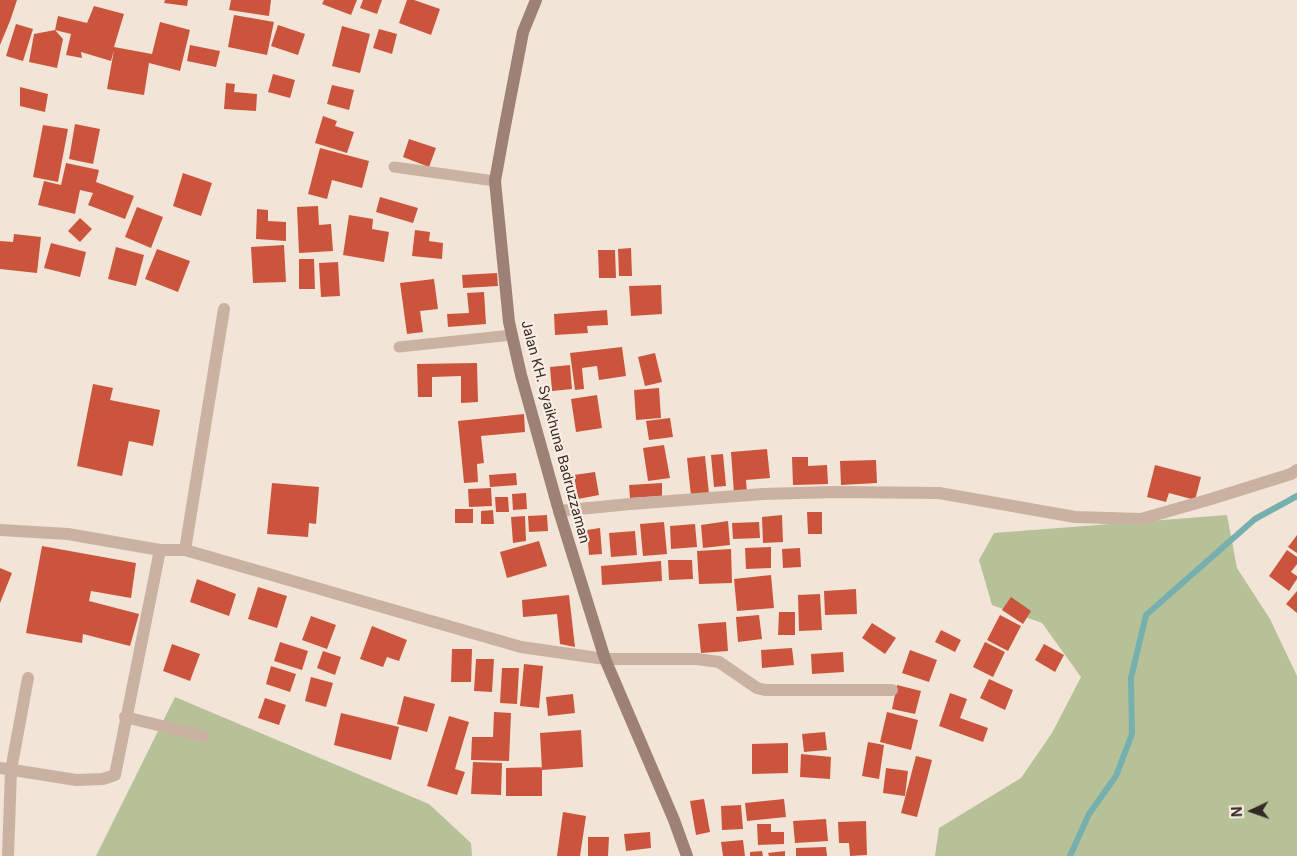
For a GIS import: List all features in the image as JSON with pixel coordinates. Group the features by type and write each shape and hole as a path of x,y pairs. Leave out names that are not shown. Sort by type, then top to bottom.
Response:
{"main road":[{"name":"Jalan KH. Syaikhuna Badruzzaman","path":"536,0 524,32 495,182 509,322 521,375 559,511 605,659 674,820 687,856"}],"street":[{"path":"185,550 224,309"},
{"path":"559,511 763,494 835,492 939,493 1075,517 1141,519 1291,474 1297,470"},
{"path":"0,530 68,534 160,550 185,550 521,647 605,659 697,659 719,662 757,688 765,690 892,690"},
{"path":"6,769 76,780 103,779 115,775 125,717 160,550"},
{"path":"0,855 8,856 6,769 28,678"},
{"path":"125,717 204,736"}],"lane":[{"path":"394,168 495,182"},
{"path":"400,348 512,335"}],"green space":[{"path":"1227,515 1237,568 1270,619 1297,676 1297,856 935,856 939,828 1021,778 1052,733 1081,677 1042,623 992,605 979,560 994,533"},
{"path":"175,697 429,804 471,843 472,856 96,856"}],"building":[{"path":"0,0 17,0 0,45"},
{"path":"165,0 188,0 187,6 164,3"},
{"path":"231,0 271,0 269,16 229,10"},
{"path":"324,0 357,0 351,15 322,4"},
{"path":"363,0 382,0 377,14 360,8"},
{"path":"407,0 414,0 440,9 431,35 399,23"},
{"path":"94,6 124,14 114,47 152,54 160,22 190,30 180,71 149,63 144,95 107,89 114,50 111,61 81,52 82,58 66,55 71,34 55,30 58,16 87,23"},
{"path":"234,15 274,22 267,55 228,47"},
{"path":"16,24 33,29 23,61 6,56"},
{"path":"278,25 305,34 298,55 271,46"},
{"path":"342,26 370,34 360,73 332,66"},
{"path":"379,29 397,34 392,54 373,48"},
{"path":"55,30 63,39 57,68 29,62 34,34"},
{"path":"190,45 220,51 216,67 187,61"},
{"path":"273,74 295,80 290,98 268,92"},
{"path":"226,83 235,84 234,92 257,94 256,111 224,109"},
{"path":"332,85 354,90 349,110 327,104"},
{"path":"20,87 48,94 45,112 20,106"},
{"path":"323,116 337,121 335,126 354,132 347,153 315,143"},
{"path":"75,124 100,129 93,164 69,159"},
{"path":"43,125 68,129 58,182 33,177"},
{"path":"409,139 436,148 429,167 403,157"},
{"path":"320,148 369,161 362,188 332,180 327,199 308,194"},
{"path":"66,163 99,170 96,182 134,196 125,219 88,205 93,193 80,190 75,214 38,205 44,181 61,185"},
{"path":"183,173 212,183 201,216 173,206"},
{"path":"380,197 418,208 413,223 376,212"},
{"path":"318,206 319,225 331,224 333,251 299,253 297,207"},
{"path":"137,207 163,217 151,248 125,237"},
{"path":"257,209 268,210 268,221 286,222 286,241 256,239"},
{"path":"349,215 373,219 372,229 389,232 384,262 343,255"},
{"path":"80,218 92,229 80,242 68,231"},
{"path":"415,230 430,232 429,241 443,243 442,259 412,256"},
{"path":"14,234 41,237 37,273 0,269 0,241 13,242"},
{"path":"51,243 86,252 80,277 44,268"},
{"path":"284,245 286,282 253,283 251,247"},
{"path":"116,247 144,255 136,286 108,279"},
{"path":"631,248 632,276 619,276 618,249"},
{"path":"157,249 190,261 178,292 145,279"},
{"path":"598,250 615,250 616,278 599,278"},
{"path":"299,259 314,259 315,289 299,289"},
{"path":"338,262 340,296 321,297 319,263"},
{"path":"497,273 498,286 463,288 462,275"},
{"path":"434,279 438,309 420,311 423,332 407,334 400,283"},
{"path":"661,285 662,314 631,316 629,286"},
{"path":"484,292 486,324 448,327 447,314 469,313 467,293"},
{"path":"607,310 608,325 587,326 588,333 555,335 554,314"},
{"path":"622,347 626,376 599,380 597,366 582,368 584,389 575,390 570,353"},
{"path":"655,353 662,382 645,386 638,357"},
{"path":"477,363 478,402 461,403 461,376 432,377 432,397 418,397 417,364"},
{"path":"570,365 572,389 552,391 550,367"},
{"path":"93,384 113,388 110,400 160,410 153,446 129,441 122,476 77,466"},
{"path":"659,388 661,418 636,420 634,390"},
{"path":"597,395 602,428 576,432 571,399"},
{"path":"524,414 525,432 481,436 484,463 477,464 478,482 464,483 458,421"},
{"path":"670,418 673,437 649,440 646,421"},
{"path":"664,445 670,478 648,481 643,448"},
{"path":"767,449 770,478 746,480 747,492 734,493 731,452"},
{"path":"723,454 726,486 714,487 711,455"},
{"path":"705,456 709,494 691,496 687,458"},
{"path":"792,457 808,457 808,466 827,465 828,484 793,485"},
{"path":"876,460 877,483 841,485 840,461"},
{"path":"1155,465 1201,477 1195,500 1169,493 1166,502 1147,497"},
{"path":"595,472 599,495 578,499 574,475"},
{"path":"516,473 517,485 490,487 489,475"},
{"path":"272,483 319,487 316,524 309,523 308,537 267,534"},
{"path":"662,483 662,496 630,498 629,485"},
{"path":"491,488 492,506 469,507 468,489"},
{"path":"526,493 527,509 513,510 512,494"},
{"path":"495,497 508,497 509,512 496,512"},
{"path":"455,509 473,509 473,523 455,523"},
{"path":"493,510 494,524 481,524 481,511"},
{"path":"807,512 822,512 822,534 808,534"},
{"path":"547,515 548,531 529,532 528,516"},
{"path":"782,515 783,542 763,543 762,517"},
{"path":"525,516 526,541 513,543 511,517"},
{"path":"728,521 730,545 703,548 701,525"},
{"path":"664,522 667,554 643,556 640,524"},
{"path":"759,522 760,538 733,539 732,523"},
{"path":"695,524 697,547 671,549 670,526"},
{"path":"600,528 602,554 589,555 587,530"},
{"path":"635,531 637,555 611,557 609,533"},
{"path":"1297,535 1297,553 1288,547"},
{"path":"539,541 547,566 507,578 500,552"},
{"path":"42,546 136,563 131,598 91,591 89,601 139,614 130,646 83,634 82,643 26,633"},
{"path":"771,547 771,568 746,569 745,548"},
{"path":"800,548 801,567 783,568 782,549"},
{"path":"731,549 732,583 699,584 697,551"},
{"path":"1287,550 1297,557 1297,564 1291,572 1297,576 1297,579 1289,591 1269,576"},
{"path":"668,560 692,560 693,579 669,580"},
{"path":"661,561 662,581 602,585 601,566"},
{"path":"0,568 12,573 0,603"},
{"path":"771,575 774,608 737,611 734,579"},
{"path":"197,579 236,594 229,616 190,602"},
{"path":"258,587 287,596 277,628 248,619"},
{"path":"856,589 857,614 825,615 824,591"},
{"path":"1297,591 1297,613 1286,604"},
{"path":"820,594 822,630 799,631 798,595"},
{"path":"569,595 575,647 560,644 557,614 523,617 522,600"},
{"path":"1011,597 1031,611 1023,624 1002,610"},
{"path":"779,612 795,612 795,635 778,635"},
{"path":"759,615 762,639 738,642 736,617"},
{"path":"1000,615 1021,626 1008,651 987,640"},
{"path":"311,616 336,625 327,649 302,640"},
{"path":"726,622 728,651 701,653 698,624"},
{"path":"872,623 896,638 885,654 862,638"},
{"path":"372,626 407,640 399,661 387,657 383,667 360,659"},
{"path":"941,630 961,640 955,652 935,642"},
{"path":"280,642 308,651 302,670 274,661"},
{"path":"985,642 1005,652 993,677 973,667"},
{"path":"172,644 200,654 190,681 163,671"},
{"path":"1044,644 1064,655 1055,672 1035,660"},
{"path":"792,648 794,665 762,668 761,650"},
{"path":"452,649 472,649 471,682 451,682"},
{"path":"910,650 937,660 929,682 902,673"},
{"path":"323,651 341,657 335,675 317,668"},
{"path":"843,652 844,672 812,674 811,654"},
{"path":"476,659 494,659 492,692 474,691"},
{"path":"524,664 543,666 539,708 520,706"},
{"path":"271,666 296,674 290,692 266,684"},
{"path":"502,668 519,668 517,704 500,703"},
{"path":"311,677 333,683 326,707 305,701"},
{"path":"989,679 1013,690 1005,710 980,698"},
{"path":"897,685 921,691 915,714 892,709"},
{"path":"950,693 967,699 960,718 988,728 983,742 939,726"},
{"path":"573,694 575,713 548,716 546,697"},
{"path":"404,696 435,704 427,732 397,724"},
{"path":"265,698 286,705 279,725 258,718"},
{"path":"494,712 511,713 509,761 471,760 472,737 493,737"},
{"path":"887,712 918,720 911,750 880,742"},
{"path":"341,713 399,727 391,760 334,745"},
{"path":"449,716 469,722 455,769 465,772 457,795 427,786"},
{"path":"581,730 583,767 542,770 540,733"},
{"path":"825,732 827,750 804,752 802,734"},
{"path":"868,742 884,745 879,779 862,776"},
{"path":"788,743 788,773 752,774 752,744"},
{"path":"801,754 831,757 830,779 800,777"},
{"path":"916,756 932,760 917,817 901,813"},
{"path":"473,762 502,763 501,795 471,794"},
{"path":"542,767 542,796 506,796 506,768"},
{"path":"886,768 908,771 905,796 883,793"},
{"path":"704,799 710,832 696,835 690,801"},
{"path":"784,799 786,817 747,821 745,803"},
{"path":"741,805 743,829 722,830 721,806"},
{"path":"563,812 586,816 580,856 557,856"},
{"path":"826,819 828,841 795,843 793,821"},
{"path":"866,821 867,855 850,856 849,843 839,843 838,822"},
{"path":"757,824 771,824 771,832 784,832 784,844 758,845"},
{"path":"650,832 651,848 626,851 624,834"},
{"path":"588,837 609,837 608,856 588,856"},
{"path":"743,840 745,856 723,856 721,842"},
{"path":"826,847 827,856 796,856 796,848"},
{"path":"762,851 763,856 750,856 750,852"},
{"path":"785,851 785,856 769,856 768,853"}],"waterway":[{"path":"1070,856 1089,814 1116,776 1132,734 1131,678 1146,615 1255,519 1297,496"}]}
